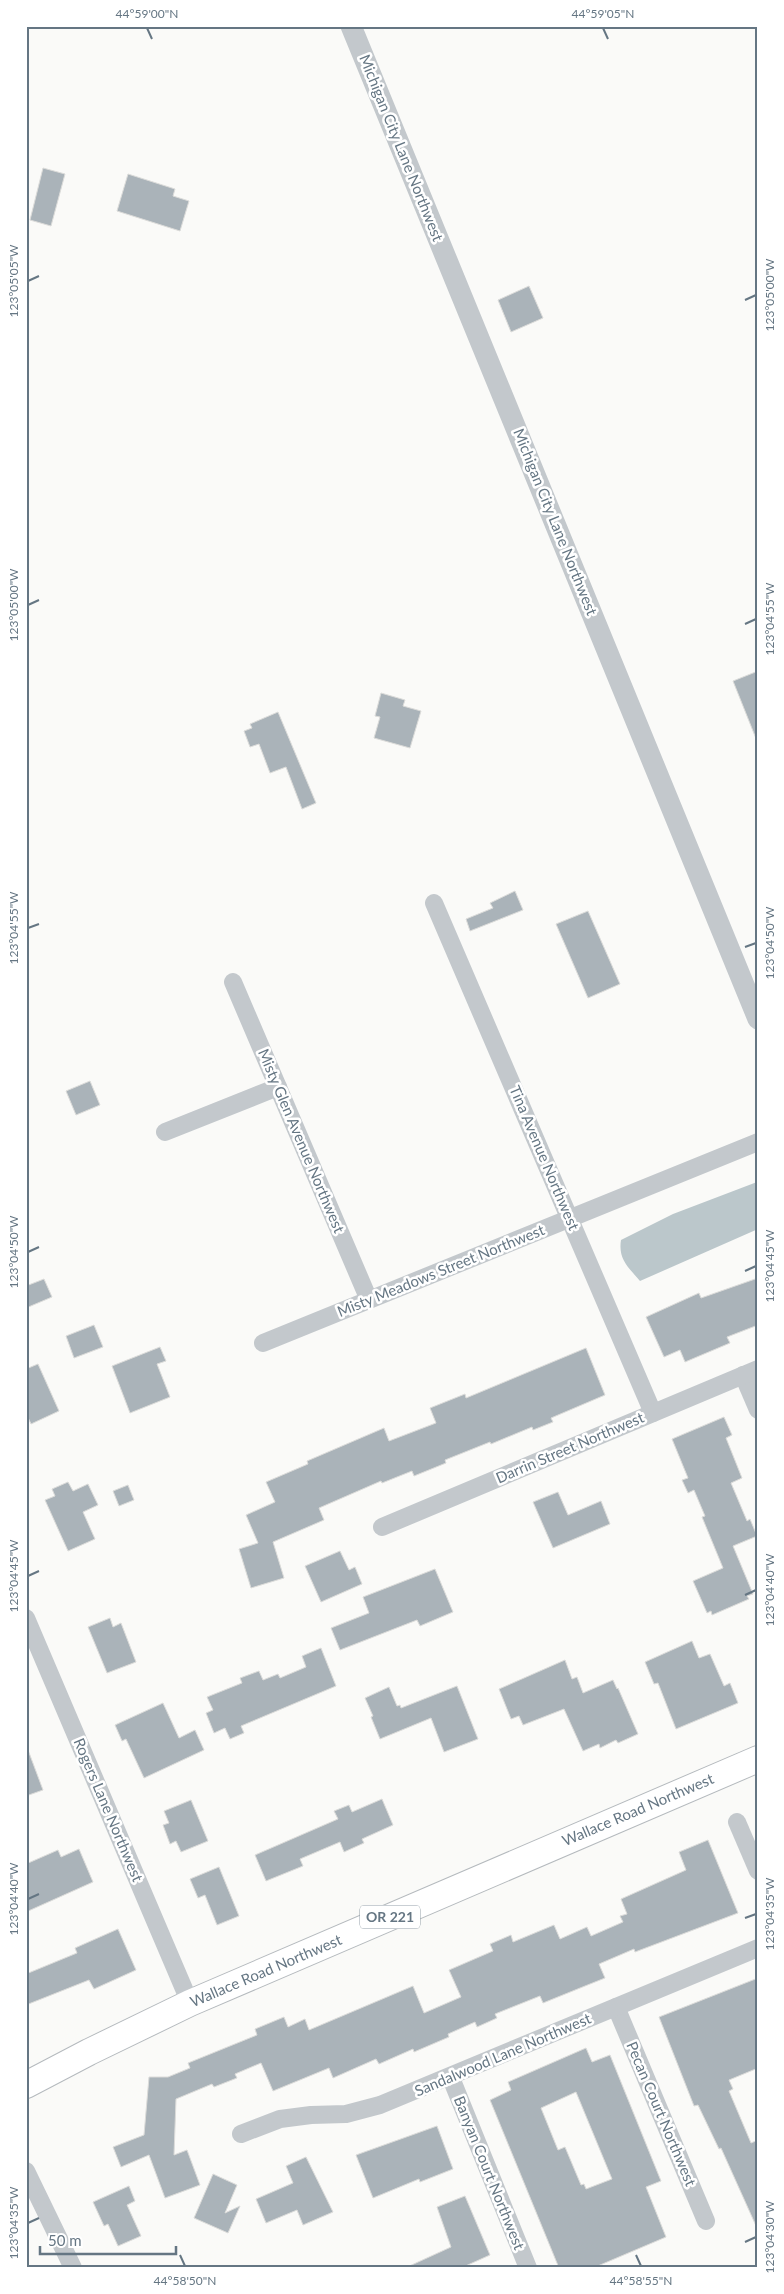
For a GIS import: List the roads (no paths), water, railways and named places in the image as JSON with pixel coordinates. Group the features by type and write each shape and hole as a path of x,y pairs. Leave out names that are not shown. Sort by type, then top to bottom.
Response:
{"main road":[{"name":"Wallace Road Northwest","path":"26,2085 190,2003 758,1758"}],"street":[{"name":"Michigan City Lane Northwest","path":"351,26 758,1019"},
{"name":"Tina Avenue Northwest","path":"434,903 653,1413"},
{"name":"Misty Glen Avenue Northwest","path":"233,982 369,1300"},
{"path":"165,1132 278,1086"},
{"name":"Misty Meadows Street Northwest","path":"263,1343 758,1142"},
{"path":"750,1372 758,1410"},
{"name":"Darrin Street Northwest","path":"382,1527 750,1372"},
{"name":"Rogers Lane Northwest","path":"26,1618 190,2003"},
{"path":"738,1822 758,1871"},
{"name":"Sandalwood Lane Northwest","path":"241,2134 280,2119 311,2115 346,2114 380,2105 450,2078 758,1948"},
{"name":"Pecan Court Northwest","path":"616,2007 706,2222"},
{"name":"Banyan Court Northwest","path":"450,2078 528,2268"},
{"path":"26,2172 72,2268"}]}
